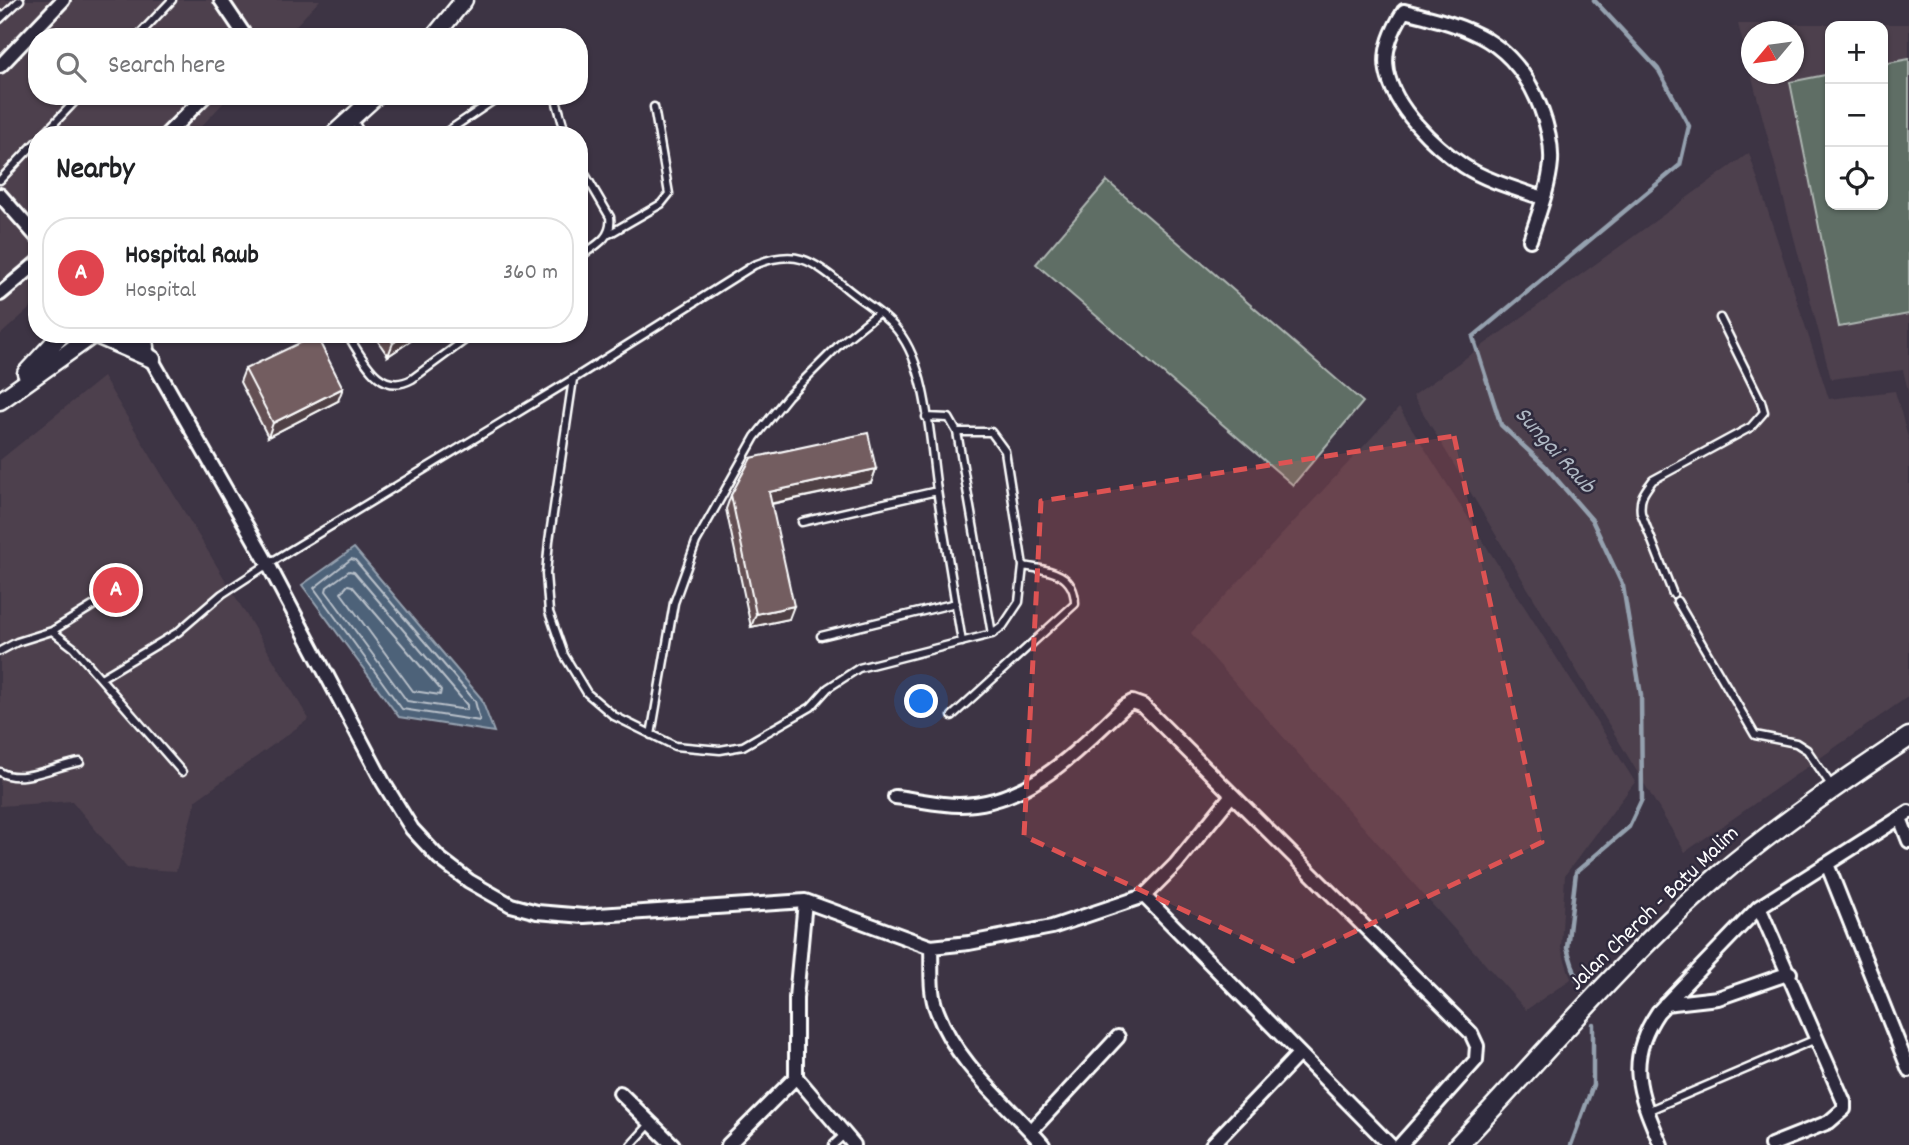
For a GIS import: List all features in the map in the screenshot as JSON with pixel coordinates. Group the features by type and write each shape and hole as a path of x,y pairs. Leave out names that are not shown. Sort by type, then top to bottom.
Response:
{"main road":[{"name":"Jalan Cheroh - Batu Malim","path":"1458,1145 1601,990 1714,880 1789,820 1909,737"}],"street":[{"path":"36,28 63,0"},
{"path":"221,0 240,28"},
{"path":"441,28 464,0"},
{"path":"1530,240 1543,198 1551,161 1547,124 1533,88 1511,56 1484,36 1402,6 1387,49 1387,72 1400,100 1440,147 1465,167 1543,198"},
{"path":"0,66 28,37"},
{"path":"175,126 196,105"},
{"path":"344,126 367,105"},
{"path":"0,195 28,227"},
{"path":"0,294 28,271"},
{"path":"2,399 54,343"},
{"path":"2,399 81,343"},
{"path":"143,344 268,564 383,782 412,829 439,858 495,898 537,912 584,916 804,901 931,947 969,943 1052,926 1144,896 1176,864 1231,796"},
{"path":"895,797 959,805 1013,793 1055,771 1132,702 1143,706 1471,1033 1477,1046 1476,1060 1400,1145"},
{"path":"1661,1145 1639,1091 1637,1066 1647,1028 1665,1004 1759,907 1905,815 1909,841"},
{"path":"1828,864 1909,1070"},
{"path":"1144,896 1390,1145"},
{"path":"804,901 796,998 796,1077 854,1145"},
{"path":"1759,907 1844,1101 1844,1109 1829,1122 1771,1145"},
{"path":"931,947 932,992 936,1010 954,1044 1044,1145"},
{"path":"1665,1004 1718,998 1790,974"},
{"path":"1031,1131 1118,1037"},
{"path":"1212,1145 1298,1054"},
{"path":"728,1145 796,1077"},
{"path":"620,1093 673,1145"},
{"path":"1806,1132 1812,1145"}],"lane":[{"path":"0,19 20,0"},
{"path":"146,28 172,0"},
{"path":"52,126 71,105"},
{"path":"455,126 487,105"},
{"path":"558,105 563,126"},
{"path":"588,250 609,234 661,204 669,194 654,107"},
{"path":"352,119 356,126"},
{"path":"0,180 28,150"},
{"path":"588,179 610,217 609,234"},
{"path":"101,678 178,632 222,594 268,564 573,379 754,265 785,255 800,258 829,274 898,331 910,354 918,375 926,417 962,642"},
{"path":"650,735 674,603 696,542 755,437 779,406 840,344 877,314"},
{"path":"1673,594 1641,513 1639,501 1653,480 1751,427 1764,412 1720,318"},
{"path":"353,343 371,370 384,383 401,385 462,343"},
{"path":"573,379 549,541 546,574 549,612 564,655 587,693 614,716 675,746 719,750 743,746 811,707 828,688 859,668 992,634 1008,621 1019,601 1023,566 1005,451 991,432 957,432"},
{"path":"926,417 948,418 957,432 992,634"},
{"path":"802,522 937,492"},
{"path":"952,716 1075,604 1072,586 1066,578 1054,572 1023,566"},
{"path":"0,651 35,635 52,631 130,583"},
{"path":"1677,601 1755,735 1796,743 1807,750 1834,790"},
{"path":"821,636 956,603"},
{"path":"52,631 74,648 182,772"},
{"path":"0,772 13,777 24,776 80,762"},
{"path":"1647,1111 1816,1038"},
{"path":"631,1145 651,1123"},
{"path":"833,1145 845,1134"}],"highlighted area":[{"path":"1454,436 1542,842 1293,961 1024,836 1041,501"}],"shaded area":[{"path":"0,0 320,0 294,28 28,28 28,105 221,105 202,126 28,126 28,310 0,335"},
{"path":"1804,24 1825,24 1825,210 1888,210 1888,24 1909,24 1909,394 1903,370 1831,379 1754,84 1804,84"},
{"path":"1749,153 1829,399 1895,391 1909,441 1909,696 1685,852 1413,396"},
{"path":"103,377 309,719 196,800 176,871 127,868 72,801 0,806 0,460"},
{"path":"1399,408 1635,782 1565,875 1561,948 1571,979 1526,1010 1191,633"}],"green space":[{"path":"1909,59 1909,314 1839,327 1790,84 1804,84 1804,79 1825,75 1825,210 1888,210 1888,63"},
{"path":"1107,181 1363,402 1293,485 1036,264"}],"water":[{"path":"354,548 481,698 494,732 399,717 302,585"}],"building":[{"path":"299,343 320,343 343,388 273,423 245,369"},
{"path":"868,433 876,469 769,492 794,606 756,614 731,495 751,458"}],"waterway":[{"name":"Sungai Raub","path":"1577,980 1567,948 1576,872 1629,827 1642,799 1641,695 1623,586 1592,520 1545,466 1501,425 1473,337 1680,165 1689,126 1658,69 1594,0"},
{"name":"Sungai Raub","path":"1571,1145 1593,1085 1593,1024"}],"place":[{"name":"Hospital Raub","path":"116,590"}]}
